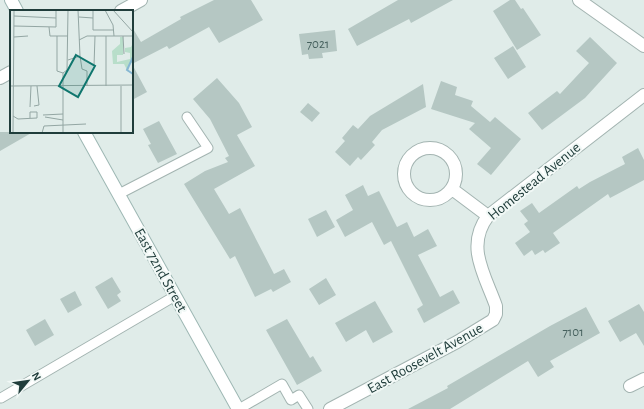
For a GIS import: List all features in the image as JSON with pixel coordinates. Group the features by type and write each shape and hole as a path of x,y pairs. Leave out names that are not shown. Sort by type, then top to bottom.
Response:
{"street":[{"path":"11,0 16,10"},
{"path":"123,10 141,0"},
{"path":"579,0 644,46"},
{"path":"0,78 10,73"},
{"name":"Homestead Avenue","path":"496,314 496,306 476,253 476,239 480,227 488,216 644,95"},
{"name":"East 72nd Street","path":"85,133 238,409"},
{"path":"427,149 442,151 452,161 455,168 456,175 452,189 440,198 433,200 419,198 413,193 405,181 404,174 409,160 420,150 427,149"},
{"path":"452,189 488,216"},
{"name":"East Roosevelt Avenue","path":"330,409 487,325 496,314"},
{"path":"630,386 644,379"}],"lane":[{"path":"118,194 208,148 187,117"},
{"path":"1,398 175,296"},
{"path":"238,409 282,384 291,400 299,395 308,409"}],"building":[{"path":"214,0 251,0 263,20 219,43 209,27 169,49 167,46 133,63 133,29 141,42 181,19 180,17"},
{"path":"398,0 453,0 411,23 409,19 357,46 348,29"},
{"path":"510,0 515,0 521,9 523,8 541,35 517,50 493,11"},
{"path":"335,30 337,51 322,53 323,58 309,59 308,54 302,55 299,34"},
{"path":"590,37 617,63 585,98 542,130 528,113 557,91 560,94 589,63 576,51"},
{"path":"513,46 526,67 508,79 494,58"},
{"path":"133,66 147,92 133,99"},
{"path":"217,78 239,103 252,127 237,135 255,166 214,189 229,214 240,208 274,274 284,269 291,282 273,292 271,289 255,297 235,256 230,259 184,184 205,171 228,162 225,158 229,156 210,119 193,99"},
{"path":"441,81 457,87 455,95 473,101 471,106 490,122 495,117 521,139 491,175 477,164 491,148 469,129 475,123 431,109"},
{"path":"423,84 426,107 382,130 372,142 375,145 361,160 358,157 350,166 335,152 345,141 342,138 353,125 358,129 370,116"},
{"path":"308,103 320,113 312,122 300,112"},
{"path":"159,121 177,154 158,163 148,145 151,144 143,129"},
{"path":"0,132 31,133 0,151"},
{"path":"638,148 644,160 644,180 610,198 608,194 553,233 560,243 545,253 543,250 535,255 532,250 524,256 515,243 530,232 524,224 528,221 520,211 532,203 539,213 577,186 579,189 625,164 622,157"},
{"path":"363,185 368,196 379,191 397,227 407,222 414,237 428,229 437,246 418,255 440,297 453,290 460,303 424,323 417,309 423,305 391,241 384,245 372,222 345,237 336,220 353,210 345,195"},
{"path":"326,210 335,227 317,237 308,219"},
{"path":"112,277 121,292 117,295 121,301 108,309 95,287"},
{"path":"326,278 336,295 319,305 309,289"},
{"path":"75,291 82,305 68,313 60,299"},
{"path":"375,301 393,332 373,343 366,330 346,342 335,323"},
{"path":"639,304 644,312 644,346 636,333 620,342 608,321"},
{"path":"586,307 600,333 550,361 554,367 538,377 528,361 450,409 408,409 448,388 447,386 550,326"},
{"path":"45,319 54,335 35,346 26,330"},
{"path":"287,319 310,358 313,356 322,371 297,385 266,330"}]}
